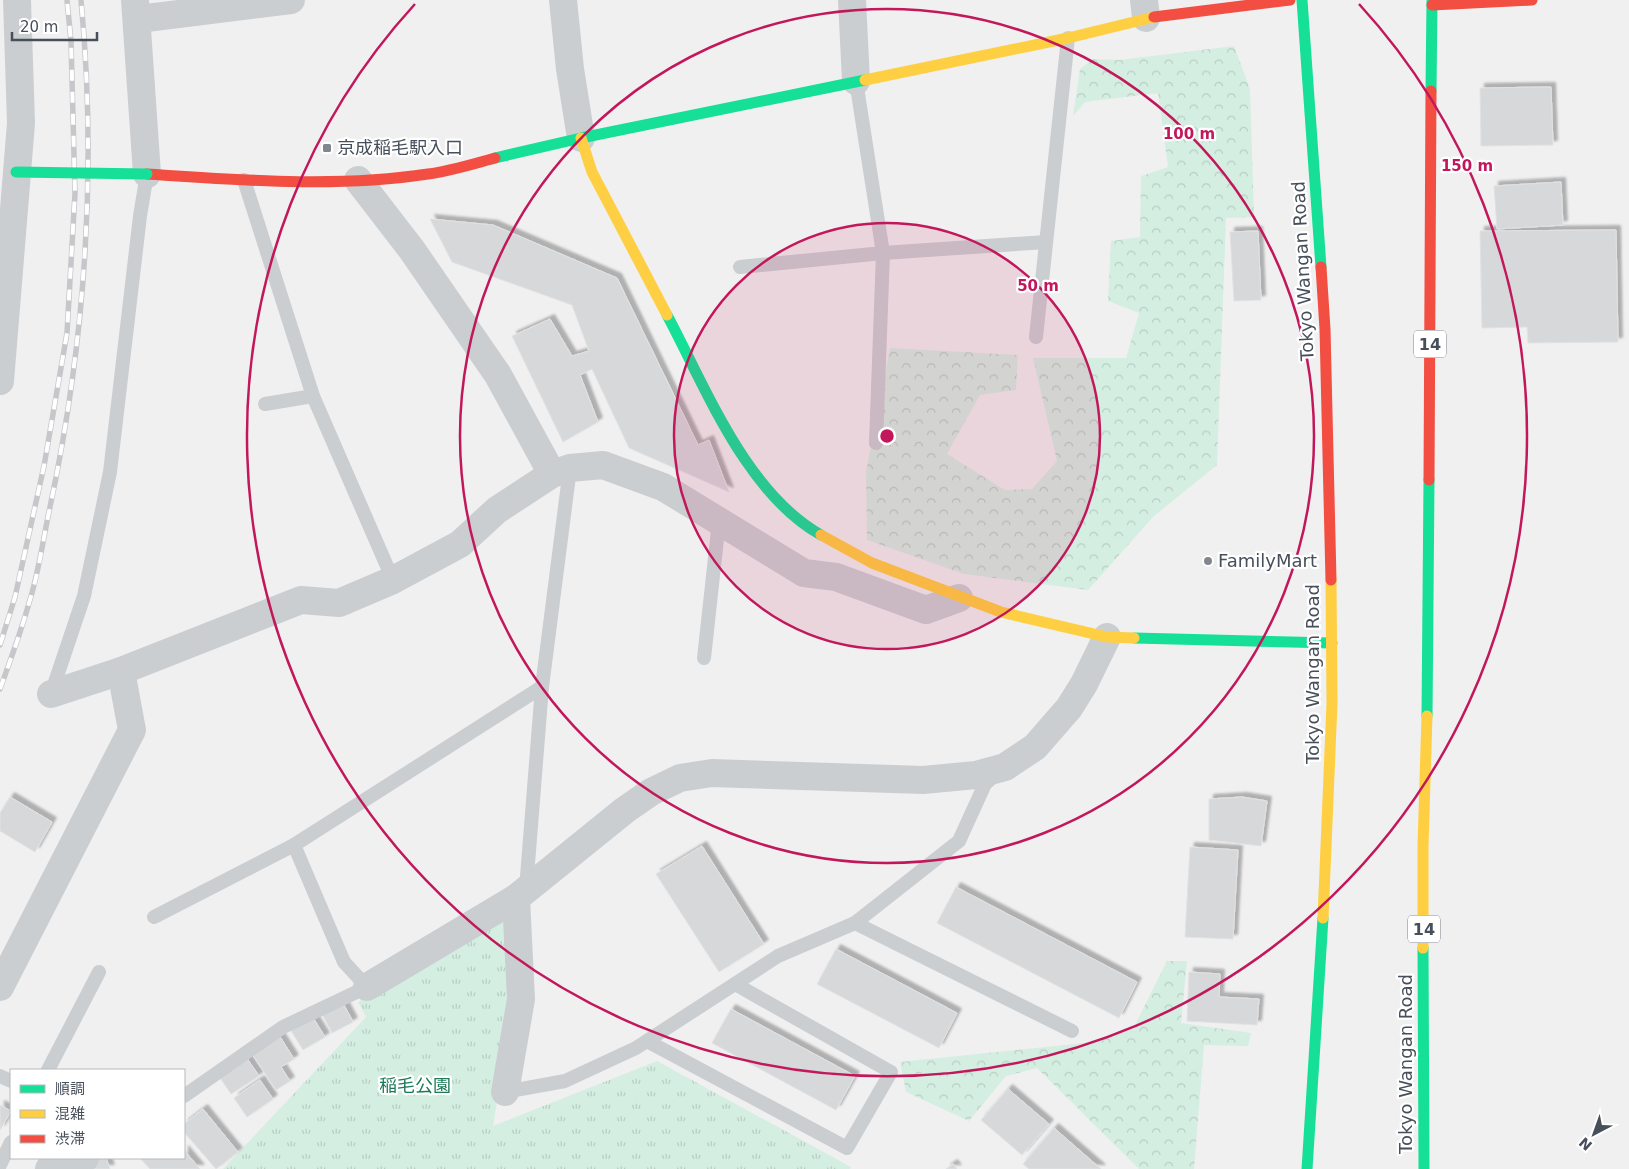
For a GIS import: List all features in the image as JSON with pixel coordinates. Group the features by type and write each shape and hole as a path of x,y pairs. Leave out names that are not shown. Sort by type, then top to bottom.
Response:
{"main road":[{"path":"12,172 147,174 244,180 358,180 429,174 581,138 1068,38 1145,9 1290,0"},
{"name":"Tokyo Wangan Road","path":"1302,0 1325,329 1332,644 1332,703 1322,944 1308,1169"},
{"path":"1432,3 1532,0"},
{"name":"Tokyo Wangan Road","path":"1424,1169 1423,846 1428,689 1432,3"},
{"path":"581,138 592,172 736,446 756,476 785,508 816,532 872,563 960,598 1001,612 1107,637 1332,644"}],"street":[{"path":"0,381 12,172 21,123 17,0"},
{"path":"147,174 137,9 291,0"},
{"path":"563,0 570,70 581,138"},
{"path":"852,0 856,81"},
{"path":"358,180 412,250 561,471"},
{"path":"50,694 121,671 302,600 339,603 392,580 460,544 497,510 561,471 603,465 663,487 804,573 836,577 926,610 960,598"},
{"path":"367,987 521,893 625,810 651,792 680,778 712,773 923,780 976,775 1005,767 1035,748 1069,708 1084,684 1107,637"},
{"path":"0,987 132,730 121,671"},
{"path":"505,1092 521,999 521,893"},
{"path":"50,1169 83,1159"}],"lane":[{"path":"1036,337 1068,38"},
{"path":"856,81 883,252 876,443"},
{"path":"50,694 84,596 110,472 140,216 147,174"},
{"path":"244,180 313,396 392,580"},
{"path":"740,268 883,252 1046,242"},
{"path":"265,404 313,396"},
{"path":"521,893 561,471"},
{"path":"704,658 719,522"},
{"path":"154,918 294,845 542,687"},
{"path":"505,1092 565,1081 647,1041 778,956 855,923 959,841 985,784 1005,767"},
{"path":"185,1095 282,1028 367,987 344,962 294,845"},
{"path":"855,923 1072,1031"},
{"path":"49,1069 99,972"},
{"path":"647,1041 847,1148 891,1072 735,984"},
{"path":"0,1164 10,1144"}],"green space":[{"path":"1234,46 1250,89 1254,217 1226,218 1217,465 1154,516 1088,590 964,574 867,540 866,472 890,348 1018,355 1016,390 980,395 947,454 1005,490 1032,489 1057,461 1033,358 1126,358 1139,313 1108,301 1111,241 1140,237 1141,176 1168,167 1158,93 1085,102 1073,116 1080,69 1093,59 1119,60"},
{"name":"稲毛公園","path":"508,918 511,1017 493,1126 657,1061 851,1167 850,1169 223,1169 366,1017 358,1002"},
{"path":"1167,961 1187,961 1181,1023 1251,1033 1248,1046 1204,1045 1194,1169 1139,1169 1037,1068 1006,1076 969,1121 906,1092 900,1062 1084,1043 1133,1029"}],"building":[{"path":"1551,87 1553,145 1481,146 1480,88"},
{"path":"1561,182 1563,225 1497,229 1494,186"},
{"path":"430,219 493,225 617,278 698,445 709,440 729,492 629,448 592,369 580,375 598,422 563,442 512,336 550,319 572,356 589,351 572,305 452,262"},
{"path":"1616,230 1618,342 1528,343 1527,327 1482,328 1480,231"},
{"path":"1258,231 1261,300 1234,301 1230,232"},
{"path":"10,797 52,822 35,852 0,831 0,813"},
{"path":"1242,797 1267,801 1261,846 1209,840 1209,799"},
{"path":"702,846 764,944 719,972 656,874"},
{"path":"1190,847 1238,850 1233,939 1185,937"},
{"path":"956,887 1137,982 1119,1018 937,923"},
{"path":"836,949 957,1013 939,1048 817,984"},
{"path":"1189,972 1220,974 1219,997 1259,999 1257,1025 1187,1021"},
{"path":"343,1003 353,1022 332,1033 322,1014"},
{"path":"731,1009 855,1076 836,1110 712,1043"},
{"path":"312,1016 325,1037 303,1050 290,1029"},
{"path":"277,1032 294,1059 281,1067 290,1081 276,1090 250,1051"},
{"path":"246,1057 259,1076 231,1094 218,1075"},
{"path":"260,1080 273,1099 247,1117 234,1098"},
{"path":"1008,1089 1049,1124 1022,1155 981,1120"},
{"path":"0,1105 10,1110 10,1113 0,1130"},
{"path":"203,1109 238,1152 216,1169 185,1133 185,1123"},
{"path":"1054,1128 1101,1169 1029,1169 1023,1164"},
{"path":"185,1151 200,1169 150,1169 141,1159 185,1159"},
{"path":"99,1159 106,1159 110,1169 85,1169 83,1164"},
{"path":"953,1164 957,1169 946,1169"}],"railway":[{"path":"0,645 15,597 44,466 67,333 75,193 71,41 67,0"},
{"path":"0,689 22,625 38,567 62,445 72,382 85,255 87,191 88,127 81,0"}],"traffic: fast":[{"path":"1302,0 1321,267"},
{"path":"1431,91 1432,0"},
{"path":"495,158 581,138 865,80"},
{"path":"16,172 147,174"},
{"path":"667,315 730,437 750,466 771,493 794,516 821,535"},
{"path":"1427,716 1429,480"},
{"path":"1134,638 1332,643"},
{"path":"1307,1169 1323,918"},
{"path":"1423,948 1424,1169"}],"traffic: slow":[{"path":"865,80 1068,38 1154,17"},
{"path":"581,138 592,172 667,315"},
{"path":"821,535 872,563 1001,612 1107,637 1134,638"},
{"path":"1323,918 1332,703 1331,580"},
{"path":"1423,948 1423,846 1427,716"}],"traffic: jam":[{"path":"1154,17 1290,0"},
{"path":"1432,5 1532,0"},
{"path":"1429,480 1431,91"},
{"path":"147,174 288,182 358,181 437,173 495,158"},
{"path":"1321,267 1325,329 1331,580"}],"place":[{"name":"京成稲毛駅入口","path":"327,148"},
{"name":"FamilyMart","path":"1208,561"}]}
